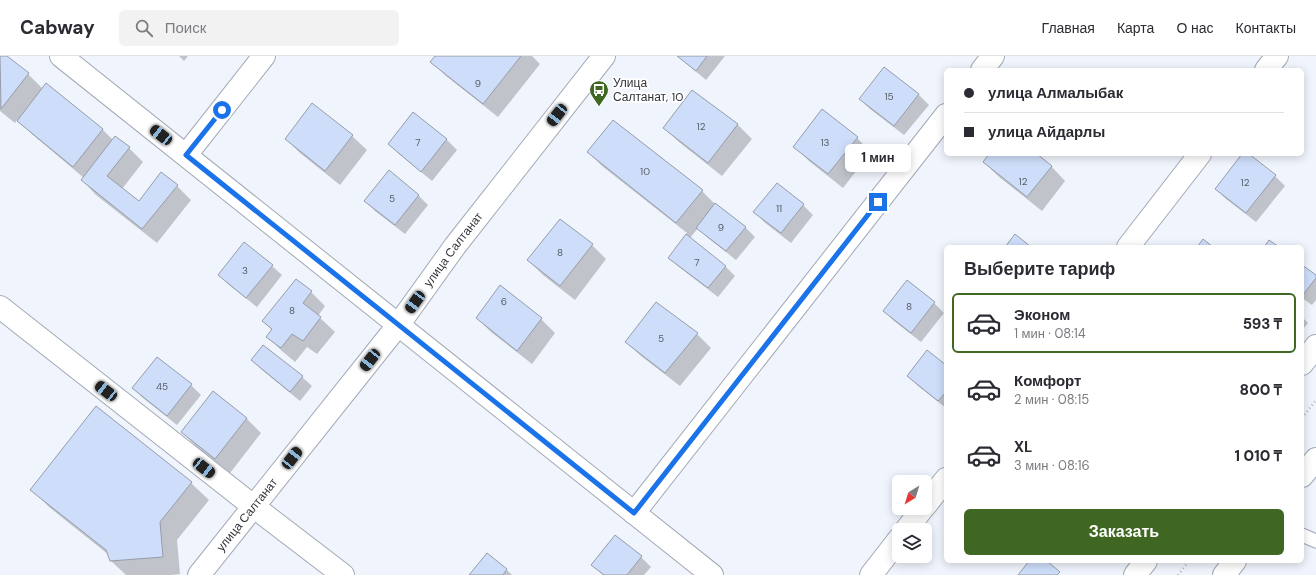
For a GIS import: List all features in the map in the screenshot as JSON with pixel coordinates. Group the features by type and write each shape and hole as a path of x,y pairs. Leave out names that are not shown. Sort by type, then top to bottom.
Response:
{"street":[{"path":"61,56 712,575"},
{"path":"186,155 264,56"},
{"name":"улица Салтанат","path":"199,575 399,324 455,246 604,56"},
{"path":"984,68 993,56"},
{"path":"1268,68 1277,56"},
{"path":"634,513 944,118"},
{"path":"1130,245 1198,156"},
{"path":"0,307 343,575"},
{"path":"1304,361 1316,346"},
{"path":"1304,474 1316,459"},
{"path":"932,497 944,482"},
{"path":"911,523 918,515"},
{"path":"871,575 892,548"},
{"path":"1135,575 1144,563"},
{"path":"1224,575 1233,563"}],"lane":[{"path":"1304,536 1316,541"}],"path":[{"path":"1304,415 1316,400"},
{"path":"1178,575 1187,563"}],"building":[{"path":"0,56 7,56 29,73 1,109"},
{"path":"435,56 521,56 483,104 430,62"},
{"path":"677,56 707,56 696,71"},
{"path":"884,67 919,94 894,126 859,99"},
{"path":"46,83 103,129 73,167 17,121"},
{"path":"692,90 738,124 708,163 663,128"},
{"path":"312,103 353,135 325,171 285,139"},
{"path":"822,109 858,137 828,174 793,147"},
{"path":"413,112 447,139 421,172 388,144"},
{"path":"613,120 703,190 676,223 587,152"},
{"path":"115,136 130,147 107,176 139,201 161,172 178,185 142,229 81,180"},
{"path":"988,156 1040,156 1052,166 1027,197 983,162"},
{"path":"1240,156 1252,156 1276,175 1246,213 1215,189"},
{"path":"389,170 419,195 395,225 364,201"},
{"path":"777,183 804,204 781,233 753,212"},
{"path":"715,203 746,227 726,251 696,228"},
{"path":"560,219 593,244 560,286 527,260"},
{"path":"686,234 726,266 708,288 668,258"},
{"path":"1015,234 1029,245 1007,245"},
{"path":"1203,239 1210,245 1198,245"},
{"path":"1269,240 1276,245 1265,245"},
{"path":"244,242 273,265 246,298 218,275"},
{"path":"1304,266 1316,275 1316,278 1304,293"},
{"path":"296,279 312,291 303,303 321,317 303,341 292,334 281,348 266,337 272,329 262,321"},
{"path":"907,280 935,302 911,333 883,311"},
{"path":"500,285 542,318 517,351 476,318"},
{"path":"656,302 698,333 665,373 625,342"},
{"path":"263,345 303,376 290,392 251,360"},
{"path":"927,350 944,363 944,394 938,401 907,376"},
{"path":"157,357 192,384 167,416 132,388"},
{"path":"213,391 247,418 215,459 181,432"},
{"path":"96,406 192,482 160,522 163,557 110,561 106,550 30,490"},
{"path":"615,535 642,556 627,575 604,575 591,565"},
{"path":"487,553 507,569 503,575 469,575"},
{"path":"1027,563 1049,563 1060,572 1057,575 1018,575"}],"place":[{"name":"Улица Салтанат, 10","path":"599,107"}],"route":[{"path":"222,110 186,155 634,513 878,202"}]}
